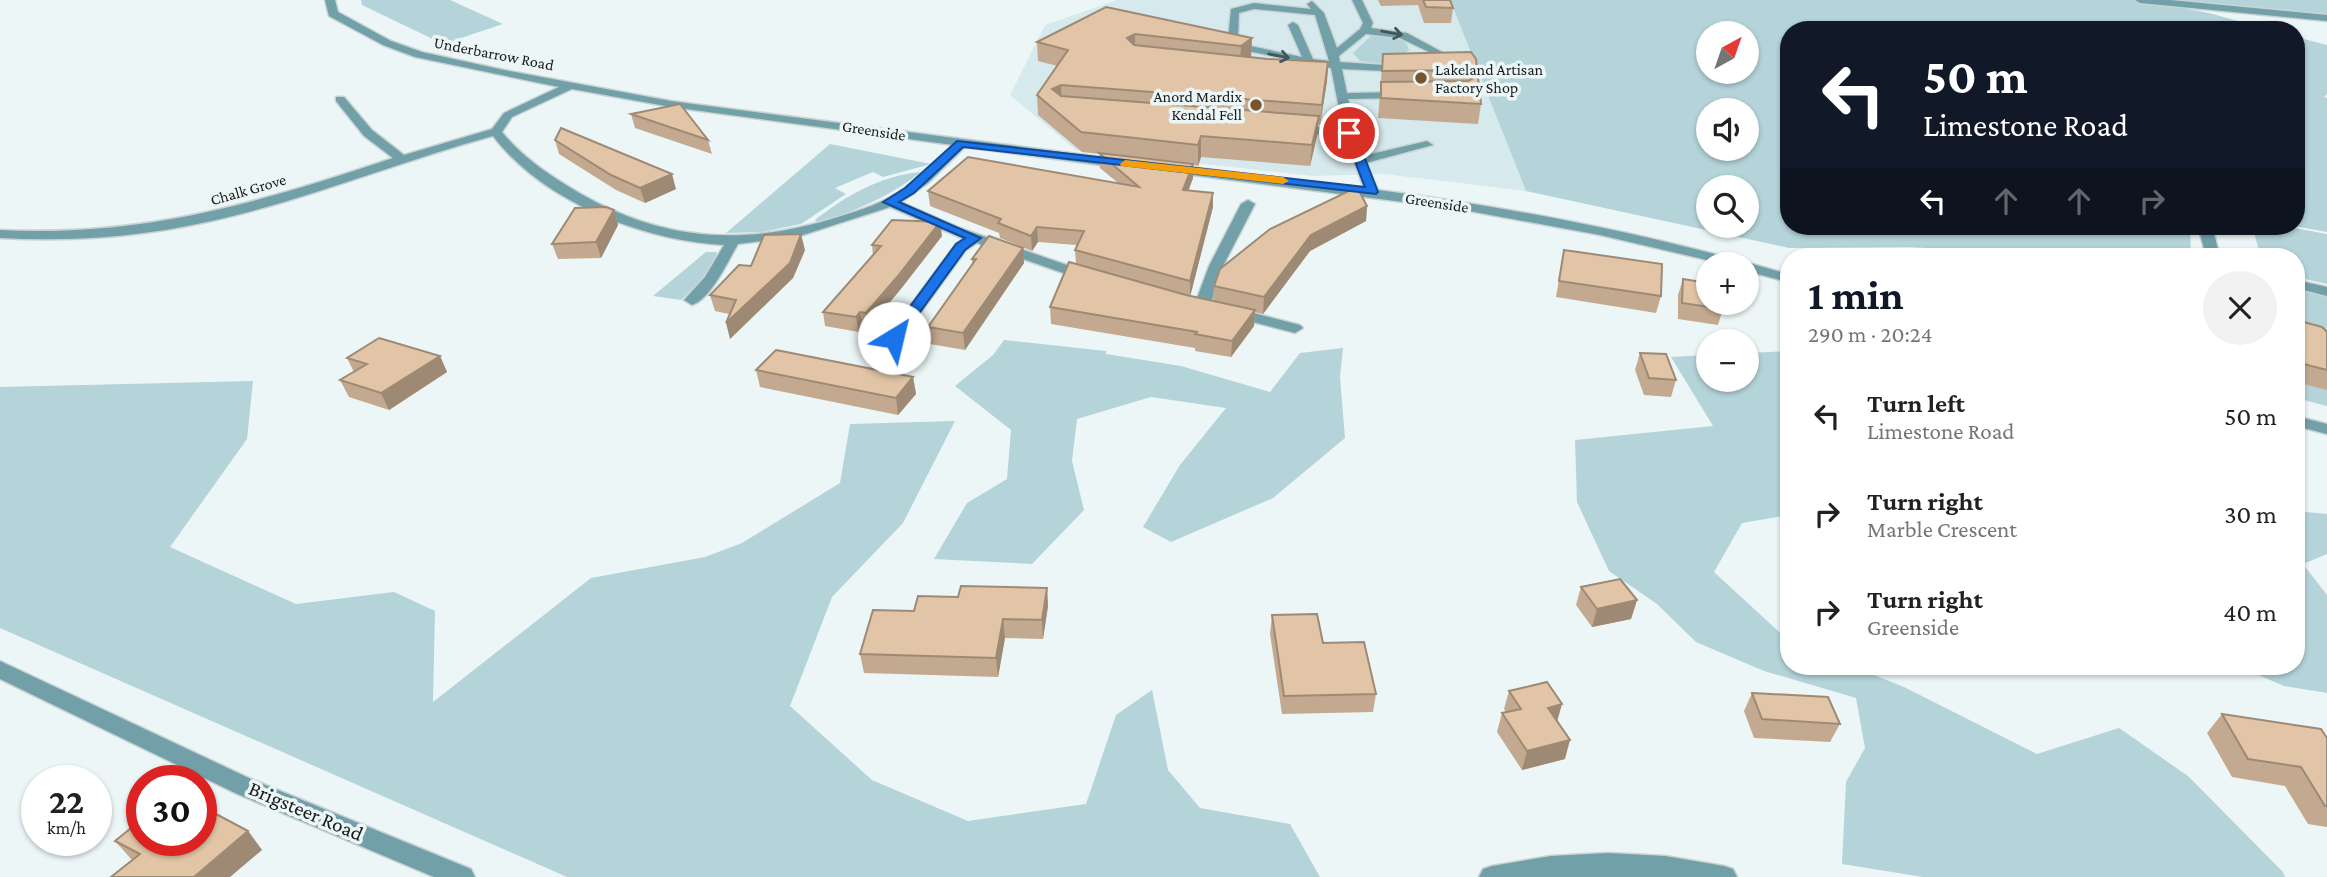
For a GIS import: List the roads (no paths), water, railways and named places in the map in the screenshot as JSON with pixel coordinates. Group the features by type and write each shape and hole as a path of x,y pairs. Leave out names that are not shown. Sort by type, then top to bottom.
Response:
{"street":[{"name":"Underbarrow Road","path":"330,0 333,14 387,43 419,55 671,104"},
{"path":"1302,0 1312,4 1320,13 1339,76 1349,133 1372,192"},
{"path":"1333,59 1364,31 1368,23 1357,0"},
{"path":"2140,0 2327,18"},
{"path":"1320,13 1254,6 1234,10 1233,39 1237,46 1309,61 1333,59 1409,68 1431,64 1439,53 1416,38 1389,31 1364,31"},
{"path":"1293,25 1300,47 1309,61"},
{"path":"1304,74 1339,76"},
{"path":"573,84 508,115 496,132 509,151 575,196 618,218 668,236 733,242 813,230 889,202 909,191 961,144"},
{"path":"1343,96 1414,95"},
{"path":"340,99 368,133 401,158"},
{"name":"Greenside","path":"671,104 844,125 961,144 1132,164"},
{"path":"1281,128 1349,133"},
{"name":"Chalk Grove","path":"0,234 85,234 187,222 260,205 401,158 496,132"},
{"path":"1360,161 1427,145"},
{"name":"Greenside","path":"1159,167 1372,192 1535,218 1696,254"},
{"path":"889,202 975,238 1104,281"},
{"path":"1248,204 1196,304 1295,328"},
{"path":"894,338 961,247 975,238"},
{"path":"692,300 711,279 733,242"},
{"path":"1759,270 1780,276"},
{"path":"2305,286 2327,292"},
{"path":"2305,423 2327,429"},
{"name":"Brigsteer Road","path":"0,668 243,786 462,877"},
{"path":"1492,877 1543,866 1631,863 1724,877"}],"place":[{"name":"Lakeland Artisan Factory Shop","path":"1421,78"},
{"name":"Anord Mardix Kendal Fell","path":"1256,105"}]}
